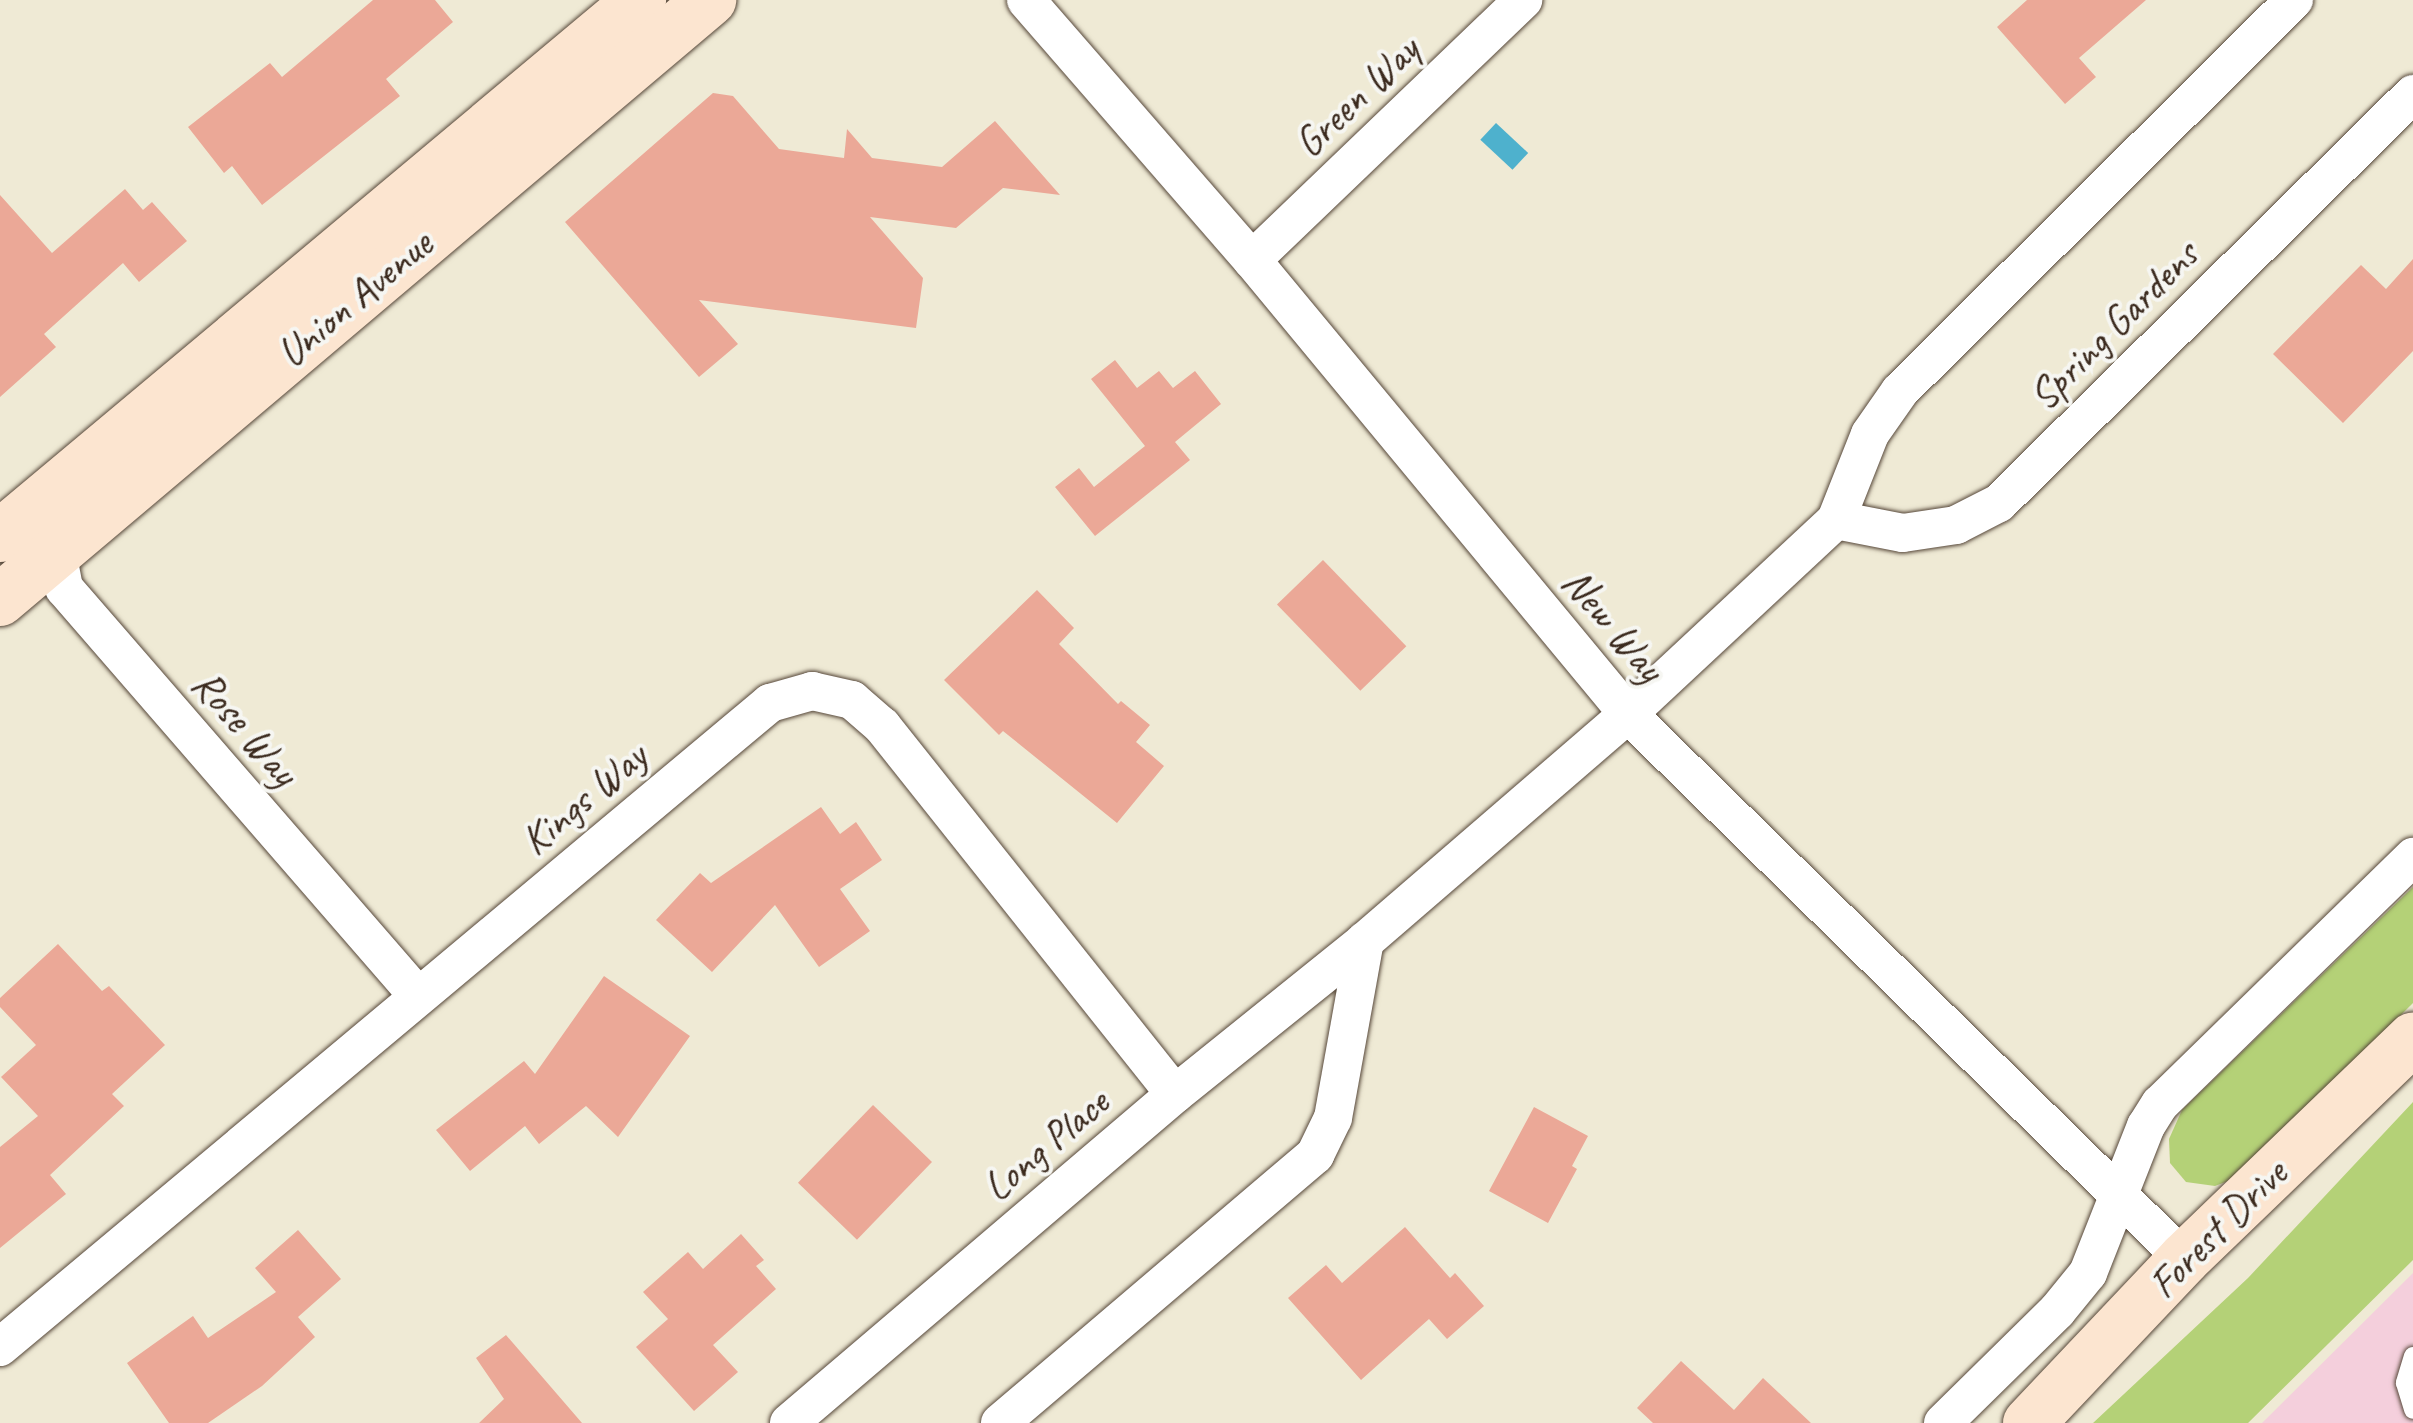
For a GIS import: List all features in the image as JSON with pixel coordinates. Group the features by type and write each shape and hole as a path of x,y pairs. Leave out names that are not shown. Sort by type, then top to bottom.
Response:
{"street":[{"name":"Union Avenue","path":"0,600 507,141 640,0"},
{"name":"Union Avenue","path":"0,536 507,141 710,0"},
{"name":"New Way","path":"1026,0 1252,260 1628,714 2184,1259"},
{"name":"Green Way","path":"1252,260 1523,0"},
{"path":"1628,714 1836,520 1870,434 1900,391 2294,0"},
{"name":"Spring Gardens","path":"1836,520 1902,533 1956,525 1999,503 2413,94"},
{"name":"Rose Way","path":"46,499 64,588 417,995"},
{"name":"Kings Way","path":"0,1347 770,703 812,691 852,700 882,726 1175,1094"},
{"name":"Long Place","path":"788,1423 1175,1094 1365,940 1628,714"},
{"path":"1943,1423 2057,1311 2088,1274 2146,1126 2160,1104 2413,857"},
{"path":"1000,1423 1314,1154 1333,1118 1365,940"},
{"name":"Forest Drive","path":"2029,1423 2184,1259 2413,1040"}],"lane":[{"path":"2413,1356 2404,1383 2413,1410"}],"shaded area":[{"path":"2413,1273 2413,1423 2262,1423"}],"green space":[{"path":"2413,887 2413,1003 2236,1178 2215,1186 2186,1182 2170,1163 2169,1139 2182,1110"},
{"path":"2413,1102 2413,1260 2248,1423 2093,1423 2248,1278"}],"water":[{"path":"1496,123 1528,153 1512,170 1480,140"}],"building":[{"path":"373,0 435,0 453,22 386,79 400,96 262,205 232,166 224,173 188,127 270,63 282,77"},
{"path":"2027,0 2146,0 2079,58 2096,77 2065,104 1997,27"},
{"path":"713,93 733,96 779,149 844,158 847,129 872,158 942,167 995,121 1060,195 1003,188 956,228 870,217 923,278 916,328 699,300 738,344 699,377 565,222"},
{"path":"125,189 143,210 152,202 187,241 139,282 123,263 44,334 56,347 0,397 0,195 52,253"},
{"path":"2413,259 2413,351 2343,423 2273,354 2361,265 2386,289"},
{"path":"1115,360 1137,388 1159,371 1173,388 1195,371 1221,404 1175,442 1190,460 1095,536 1055,487 1079,468 1094,487 1145,446 1091,379"},
{"path":"1323,560 1406,646 1360,691 1277,604"},
{"path":"1037,590 1074,628 1059,644 1118,704 1121,701 1150,725 1136,742 1164,766 1117,823 1003,731 999,735 944,680"},
{"path":"821,807 840,834 856,822 882,860 840,889 870,931 819,967 775,905 712,972 656,920 700,873 711,883"},
{"path":"58,944 102,991 109,986 165,1045 112,1094 124,1106 50,1175 66,1194 0,1248 0,1147 38,1116 1,1077 36,1045 0,1007 0,998"},
{"path":"604,976 690,1036 618,1137 586,1106 539,1144 525,1126 470,1171 436,1130 524,1061 535,1074"},
{"path":"873,1105 932,1162 857,1240 798,1183"},
{"path":"1534,1107 1588,1136 1572,1166 1577,1169 1548,1223 1489,1191"},
{"path":"1405,1227 1450,1278 1455,1273 1484,1306 1447,1339 1429,1319 1361,1380 1288,1298 1326,1265 1342,1283"},
{"path":"298,1230 341,1279 298,1317 315,1337 262,1386 208,1423 169,1423 127,1363 193,1316 208,1338 276,1292 255,1268"},
{"path":"741,1234 764,1260 756,1266 776,1289 713,1345 738,1372 694,1411 636,1347 668,1319 643,1292 688,1252 703,1269"},
{"path":"506,1335 582,1423 479,1423 504,1399 476,1358"},
{"path":"1681,1361 1734,1410 1763,1378 1811,1423 1653,1423 1637,1408"}]}
